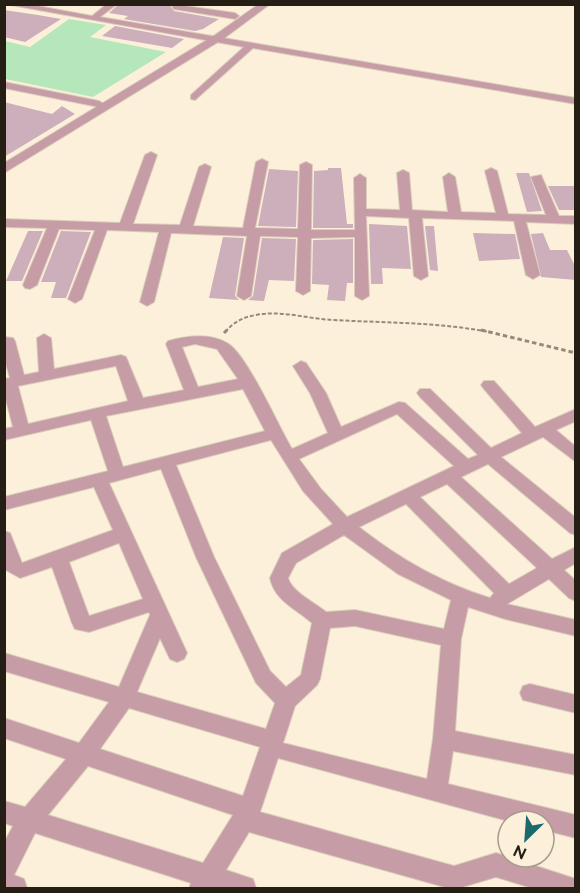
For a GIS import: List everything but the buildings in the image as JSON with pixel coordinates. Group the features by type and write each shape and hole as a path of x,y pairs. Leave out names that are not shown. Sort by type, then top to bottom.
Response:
{"street":[{"path":"9,4 156,23 173,12 191,15"},
{"path":"30,4 82,15 156,23 250,46 348,59"},
{"path":"96,16 113,4"},
{"path":"4,162 37,146 210,37 252,4"},
{"path":"4,169 99,104 266,4"},
{"path":"174,6 235,16"},
{"path":"210,37 576,99"},
{"path":"195,97 250,46"},
{"path":"4,85 99,104"},
{"path":"125,228 151,155"},
{"path":"244,296 262,162"},
{"path":"303,291 306,165"},
{"path":"185,230 205,167"},
{"path":"491,171 503,218"},
{"path":"403,173 421,276"},
{"path":"449,177 455,216"},
{"path":"537,177 554,219"},
{"path":"360,178 362,296"},
{"path":"360,212 575,221"},
{"path":"519,218 533,275"},
{"path":"4,223 306,234 348,235 361,232"},
{"path":"30,285 54,226"},
{"path":"75,299 102,227"},
{"path":"147,302 166,229"},
{"path":"44,338 47,375"},
{"path":"193,394 174,343 195,340 222,346 289,457 319,500 344,526 390,560 461,598 536,621 576,628"},
{"path":"8,341 11,383 22,431"},
{"path":"11,383 121,360 137,404"},
{"path":"301,366 337,435"},
{"path":"4,435 137,404 246,383"},
{"path":"489,385 538,432 576,456"},
{"path":"425,393 488,455 576,528"},
{"path":"289,457 399,407 465,466"},
{"path":"97,413 108,476 123,534 177,653"},
{"path":"451,639 355,618 322,620 304,604 287,595 279,578 289,558 344,526 576,414"},
{"path":"4,504 274,434"},
{"path":"166,461 205,557 262,677 286,701"},
{"path":"448,475 576,593"},
{"path":"407,494 506,593"},
{"path":"4,538 13,567 20,571 123,534"},
{"path":"489,606 506,593 576,554"},
{"path":"58,558 82,623 89,624 157,609"},
{"path":"436,792 444,739 451,639 461,598"},
{"path":"4,869 29,820 84,754 124,696 157,609"},
{"path":"204,883 247,814 279,747 286,701 310,679 322,620"},
{"path":"4,662 124,696 279,747 436,792 576,827"},
{"path":"530,693 576,704"},
{"path":"4,728 84,754 247,814 454,878 496,865 568,888"},
{"path":"444,739 576,765"},
{"path":"4,812 204,883 244,888"},
{"path":"4,885 15,888"}],"path":[{"path":"222,339 228,328 237,320 265,315 456,327 517,338 576,353"}],"green space":[{"path":"69,19 106,25 90,37 166,52 93,97 5,79 5,41 30,47"}]}
